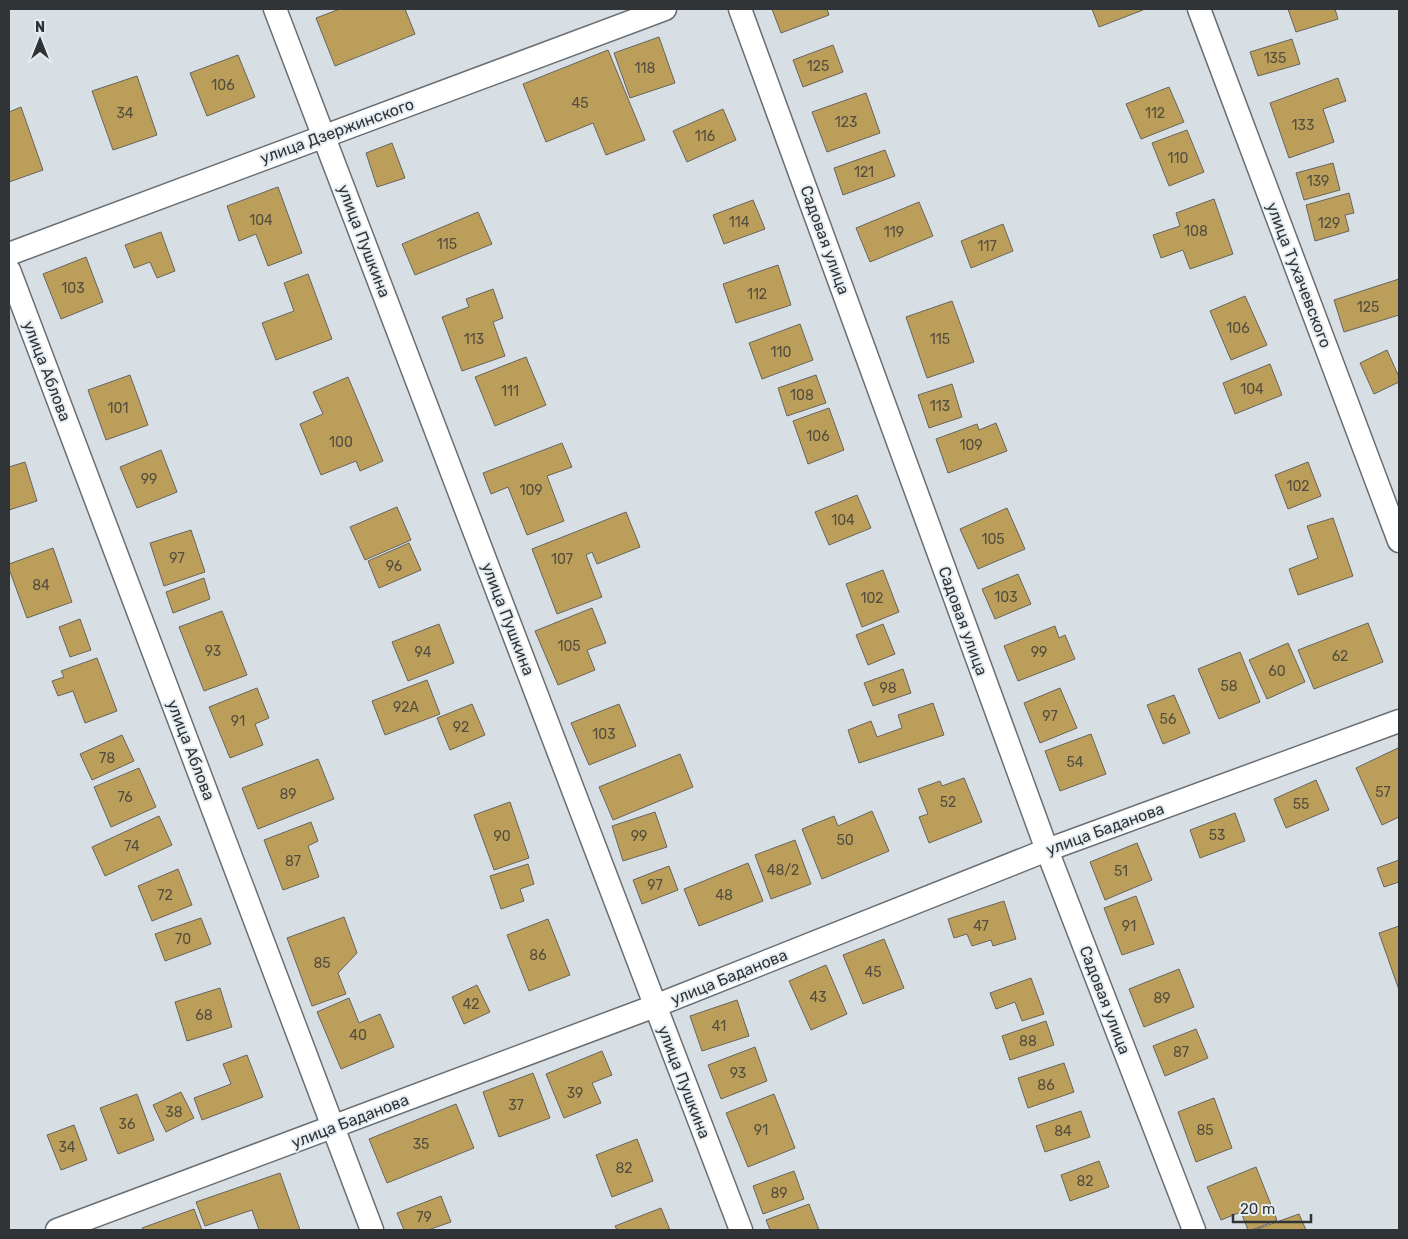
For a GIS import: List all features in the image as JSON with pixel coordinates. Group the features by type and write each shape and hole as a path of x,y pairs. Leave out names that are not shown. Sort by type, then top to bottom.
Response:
{"street":[{"name":"улица Пушкина","path":"275,9 740,1230"},
{"name":"улица Дзержинского","path":"9,254 665,9"},
{"name":"Садовая улица","path":"740,9 1047,850 1194,1230"},
{"name":"улица Тухачевского","path":"1199,9 1399,541"},
{"name":"улица Аблова","path":"9,270 372,1230"},
{"name":"улица Баданова","path":"57,1230 655,1006 1047,850 1399,721"}],"building":[{"path":"340,9 405,9 415,34 335,66 316,18"},
{"path":"772,9 827,9 829,15 781,33"},
{"path":"1092,9 1143,9 1143,10 1099,27"},
{"path":"1288,9 1335,9 1338,19 1296,32"},
{"path":"659,37 675,83 630,98 614,53"},
{"path":"1292,39 1300,64 1258,76 1250,52"},
{"path":"833,45 843,72 803,87 793,60"},
{"path":"608,50 645,140 606,155 593,123 546,142 523,84"},
{"path":"238,55 255,97 207,116 190,73"},
{"path":"137,76 157,135 113,150 92,91"},
{"path":"1338,78 1346,101 1323,109 1334,142 1289,158 1270,103"},
{"path":"1169,87 1184,122 1141,139 1126,104"},
{"path":"866,93 880,133 827,152 812,112"},
{"path":"21,107 43,170 9,182 9,112"},
{"path":"723,109 736,140 687,162 673,131"},
{"path":"1187,130 1204,172 1169,186 1152,143"},
{"path":"392,143 405,178 377,187 366,153"},
{"path":"885,150 895,176 843,195 834,168"},
{"path":"1333,163 1340,190 1304,200 1296,173"},
{"path":"278,187 302,253 268,266 256,234 239,241 227,206"},
{"path":"1349,193 1354,213 1345,215 1349,231 1315,241 1306,205"},
{"path":"1214,199 1233,254 1190,269 1183,250 1161,258 1153,235 1180,226 1176,213"},
{"path":"753,200 765,229 724,244 713,215"},
{"path":"919,202 933,236 870,262 856,228"},
{"path":"478,212 492,244 415,275 402,244"},
{"path":"1003,224 1013,251 971,268 961,241"},
{"path":"161,232 175,271 157,278 150,262 134,268 125,245"},
{"path":"86,257 103,302 61,319 43,274"},
{"path":"778,265 791,305 736,323 723,284"},
{"path":"308,274 332,339 276,360 262,323 294,311 284,283"},
{"path":"1399,279 1399,315 1344,332 1334,300"},
{"path":"493,289 503,318 493,322 505,356 462,371 442,317 469,307 466,299"},
{"path":"1245,296 1267,345 1231,360 1210,311"},
{"path":"952,301 974,362 927,378 906,317"},
{"path":"800,324 813,360 762,379 749,343"},
{"path":"1387,350 1399,377 1399,382 1374,394 1360,363"},
{"path":"526,357 546,405 495,426 475,377"},
{"path":"1270,364 1282,395 1235,414 1223,383"},
{"path":"130,375 148,425 106,440 88,390"},
{"path":"816,375 826,403 787,416 778,388"},
{"path":"348,377 383,461 360,471 356,461 321,475 300,424 323,414 313,392"},
{"path":"952,384 962,417 929,428 918,395"},
{"path":"829,408 844,450 808,464 793,421"},
{"path":"996,423 1007,451 948,473 936,439 977,424 979,430"},
{"path":"562,443 572,467 547,476 564,521 527,535 508,487 491,494 483,473"},
{"path":"161,450 177,492 137,508 120,467"},
{"path":"25,462 37,501 9,510 9,467"},
{"path":"1308,462 1321,496 1288,509 1275,475"},
{"path":"857,495 871,528 829,545 815,512"},
{"path":"397,507 411,540 365,560 350,527"},
{"path":"1007,508 1025,549 978,569 960,529"},
{"path":"626,512 640,547 597,564 592,552 586,555 602,597 557,614 532,549"},
{"path":"1333,518 1353,576 1298,595 1289,569 1318,558 1307,526"},
{"path":"191,530 205,572 164,586 150,543"},
{"path":"409,543 421,570 379,588 368,561"},
{"path":"53,548 72,602 27,618 9,569 9,564"},
{"path":"883,570 899,612 862,627 846,584"},
{"path":"1018,574 1031,604 995,619 982,589"},
{"path":"204,578 210,599 173,613 166,592"},
{"path":"592,608 606,643 587,650 595,670 558,685 535,631"},
{"path":"222,611 247,675 204,691 179,627"},
{"path":"80,619 91,650 70,657 59,627"},
{"path":"1368,623 1383,662 1314,689 1298,650"},
{"path":"439,624 454,663 408,681 392,642"},
{"path":"883,624 895,654 868,665 856,635"},
{"path":"1055,626 1059,638 1065,635 1075,659 1018,681 1004,646"},
{"path":"1288,643 1305,682 1267,699 1249,660"},
{"path":"1240,652 1260,702 1219,719 1198,669"},
{"path":"97,658 117,711 85,723 73,691 58,696 52,681 64,677 61,671"},
{"path":"903,669 911,693 873,706 864,683"},
{"path":"427,680 440,714 385,735 372,701"},
{"path":"257,688 269,718 255,724 263,745 230,758 209,707"},
{"path":"1060,688 1077,728 1040,743 1024,703"},
{"path":"1174,695 1190,733 1163,744 1147,705"},
{"path":"933,703 944,735 859,763 848,730 871,721 877,737 902,728 898,715"},
{"path":"472,704 485,735 450,750 437,718"},
{"path":"619,704 636,746 589,765 571,723"},
{"path":"1091,734 1106,774 1060,791 1045,751"},
{"path":"122,735 134,761 92,780 80,754"},
{"path":"1398,748 1399,817 1382,825 1356,768"},
{"path":"680,754 693,787 613,820 599,787"},
{"path":"318,759 334,799 258,829 242,788"},
{"path":"139,768 156,807 111,827 94,787"},
{"path":"964,778 982,822 929,843 919,817 928,814 918,789 940,781 942,786"},
{"path":"1316,780 1329,810 1286,828 1274,799"},
{"path":"510,802 529,858 494,870 474,815"},
{"path":"872,811 889,851 822,879 802,829 834,816 838,826"},
{"path":"655,812 667,847 623,861 612,826"},
{"path":"1235,813 1245,841 1200,858 1190,830"},
{"path":"159,816 172,845 105,876 92,847"},
{"path":"311,822 318,841 308,846 319,877 283,890 264,840"},
{"path":"795,840 811,884 771,899 755,855"},
{"path":"1137,843 1152,880 1105,900 1090,862"},
{"path":"1399,860 1399,882 1384,887 1377,868"},
{"path":"748,863 763,901 699,926 684,889"},
{"path":"528,864 534,884 520,889 524,901 501,909 490,876"},
{"path":"669,866 678,890 642,904 633,880"},
{"path":"178,869 192,905 152,921 138,886"},
{"path":"1136,896 1154,944 1122,955 1104,908"},
{"path":"1004,901 1016,939 993,946 991,940 972,946 967,934 954,938 948,919"},
{"path":"344,917 357,953 338,973 346,994 312,1006 287,938"},
{"path":"201,918 211,944 165,961 155,934"},
{"path":"548,919 570,975 529,991 507,935"},
{"path":"1399,926 1399,990 1379,933"},
{"path":"884,939 904,988 863,1004 843,955"},
{"path":"826,965 847,1014 811,1030 789,981"},
{"path":"1179,969 1194,1007 1144,1027 1129,989"},
{"path":"1031,978 1044,1014 1022,1021 1015,1002 996,1009 990,993"},
{"path":"477,985 490,1012 464,1024 452,997"},
{"path":"220,988 232,1027 187,1041 175,1002"},
{"path":"349,998 359,1023 380,1014 394,1047 341,1069 317,1012"},
{"path":"737,1000 749,1036 702,1051 690,1016"},
{"path":"1046,1021 1054,1045 1010,1060 1002,1036"},
{"path":"1196,1029 1208,1058 1165,1076 1153,1046"},
{"path":"755,1047 767,1081 721,1099 708,1065"},
{"path":"602,1051 612,1075 592,1083 601,1103 564,1118 546,1074"},
{"path":"247,1055 263,1097 202,1120 194,1098 231,1084 223,1064"},
{"path":"1064,1063 1074,1092 1028,1108 1018,1078"},
{"path":"533,1073 550,1118 499,1137 483,1092"},
{"path":"181,1092 194,1118 166,1132 153,1105"},
{"path":"137,1094 154,1140 118,1154 100,1108"},
{"path":"774,1094 795,1148 748,1167 726,1113"},
{"path":"1214,1098 1232,1148 1196,1162 1178,1112"},
{"path":"456,1104 474,1148 387,1183 369,1139"},
{"path":"1081,1111 1090,1137 1045,1152 1036,1126"},
{"path":"74,1125 87,1160 61,1170 47,1135"},
{"path":"637,1139 653,1181 612,1197 596,1155"},
{"path":"1099,1161 1109,1187 1070,1201 1061,1175"},
{"path":"1256,1167 1277,1220 1248,1230 1241,1212 1221,1220 1207,1187"},
{"path":"794,1171 804,1199 763,1214 753,1186"},
{"path":"280,1173 300,1230 259,1230 252,1210 205,1226 196,1202"},
{"path":"441,1196 451,1222 428,1230 404,1230 397,1213"},
{"path":"809,1204 819,1230 770,1230 766,1220"},
{"path":"661,1208 670,1230 617,1230 615,1226"},
{"path":"194,1209 202,1230 143,1230 142,1228"},
{"path":"1299,1214 1306,1230 1257,1230 1257,1229"}]}
